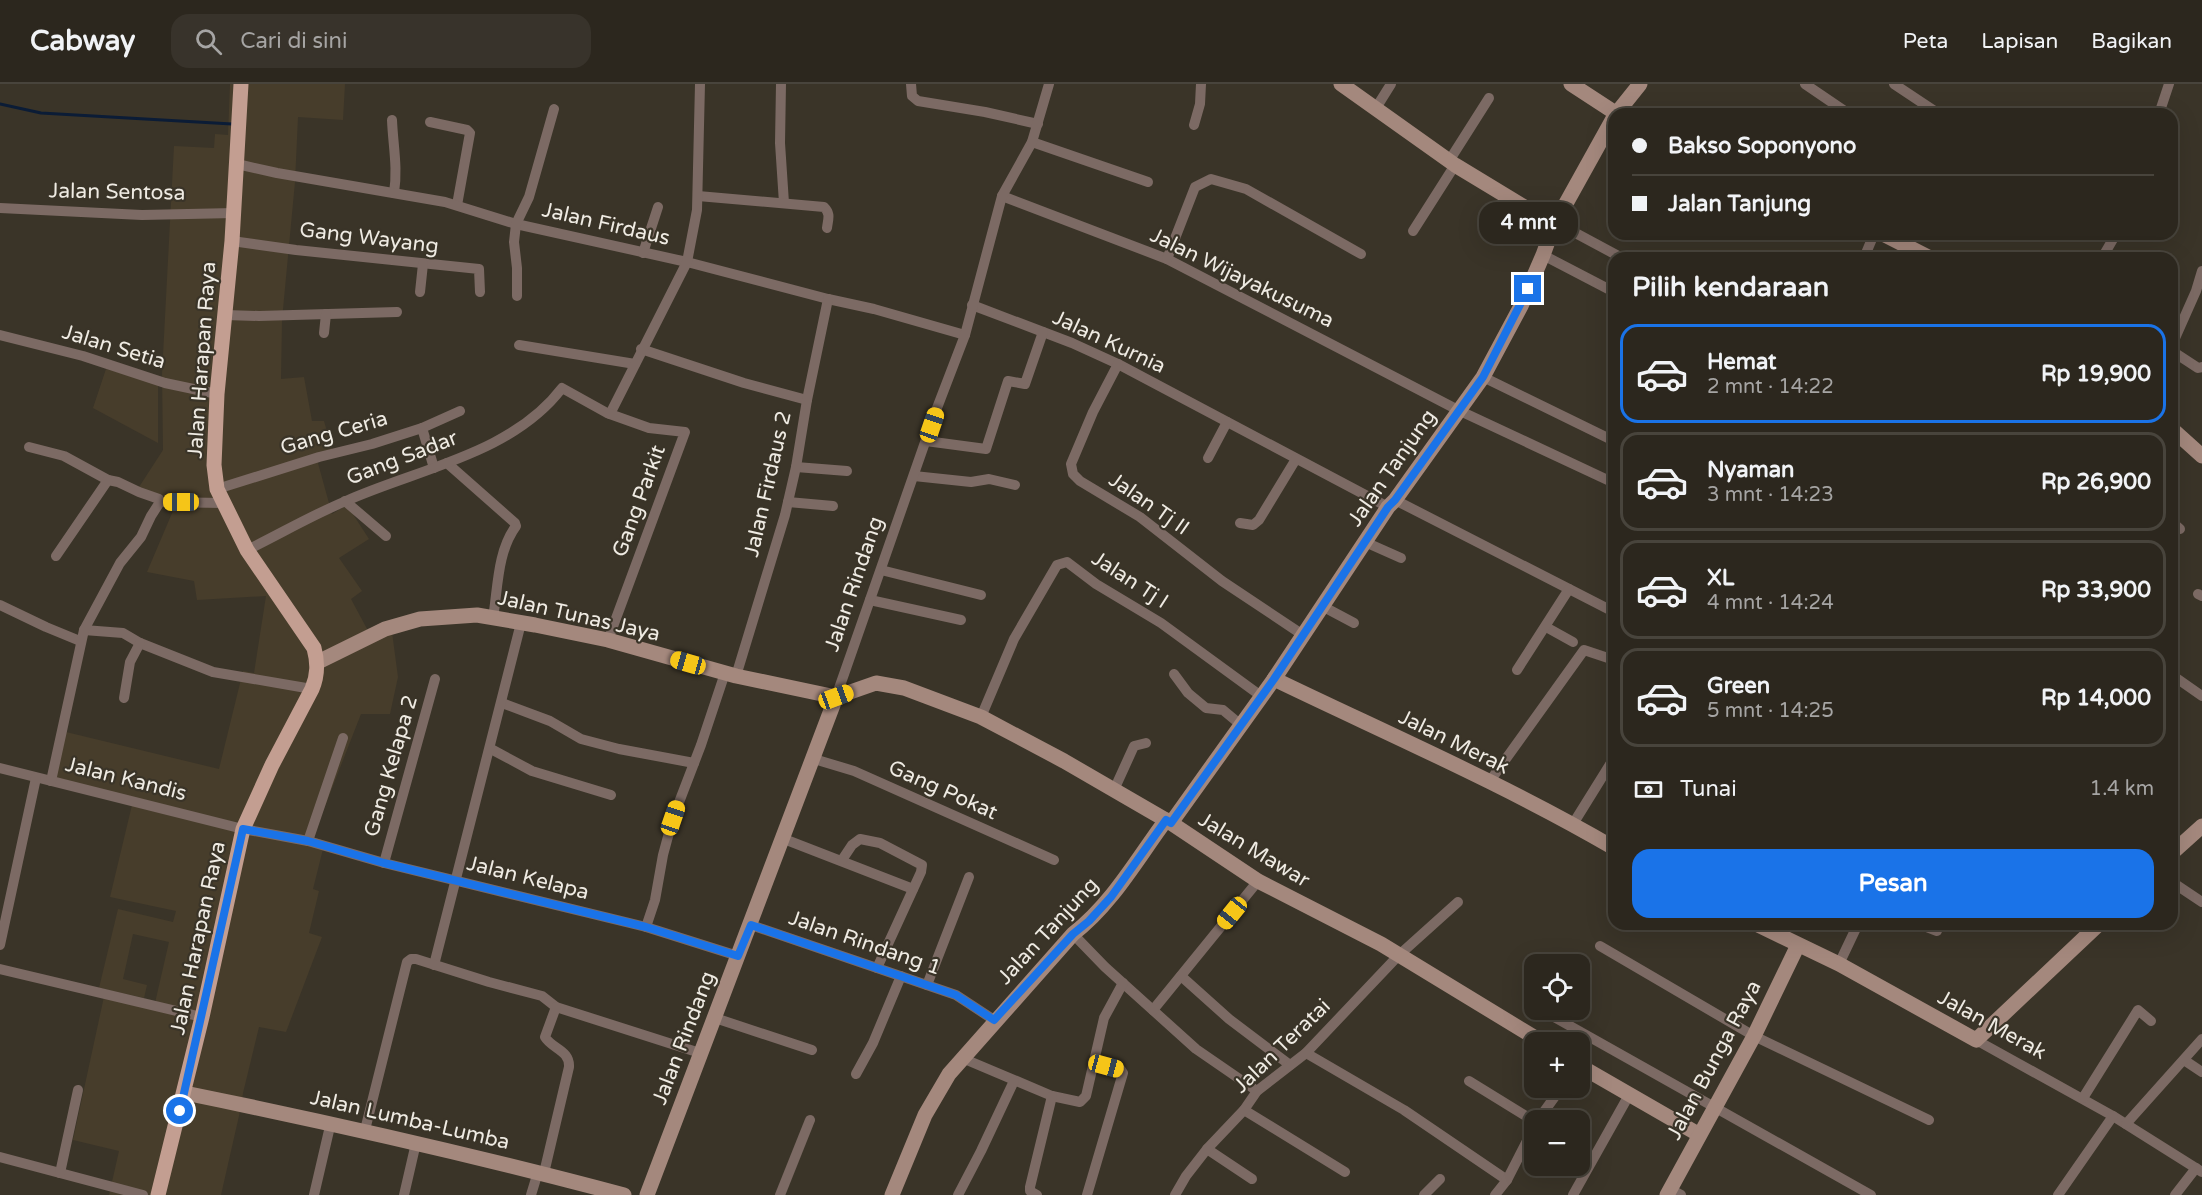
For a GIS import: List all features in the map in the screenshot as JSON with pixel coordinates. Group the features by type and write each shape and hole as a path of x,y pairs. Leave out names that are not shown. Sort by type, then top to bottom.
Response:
{"main road":[{"name":"Jalan Harapan Raya","path":"158,1195 202,1017 243,829 272,765 312,689 316,680 318,662 315,648 247,550 217,489 214,465 217,394 232,240 241,84"}],"street":[{"path":"610,414 687,262 697,210 700,84"},
{"path":"781,84 780,143 784,203"},
{"path":"911,84 912,96 918,101 985,112 1038,124"},
{"name":"Jalan Rindang","path":"647,1195 814,759 965,335 1002,196 1032,142 1049,84"},
{"path":"1194,125 1200,104 1201,84"},
{"path":"1341,84 1452,163 1555,223 1611,252"},
{"path":"1376,108 1391,84"},
{"path":"1571,84 1608,109"},
{"name":"Jalan Tanjung","path":"1621,108 1640,84"},
{"path":"1804,84 1840,108"},
{"path":"1894,84 1930,108"},
{"path":"2161,108 2169,84"},
{"path":"1413,231 1489,98"},
{"path":"517,296 514,242 516,224 529,197 554,109"},
{"path":"392,120 393,146 397,165 394,193"},
{"path":"430,122 467,130 470,133 457,205"},
{"name":"Jalan Tanjung","path":"892,1195 925,1115 949,1074 994,1020 1073,934 1089,921 1111,897 1274,679 1365,542 1483,377 1521,306 1555,223 1608,129"},
{"path":"1032,142 1148,182"},
{"name":"Jalan Firdaus","path":"237,164 457,205 516,224 687,262 874,309 965,335"},
{"path":"1167,259 1195,187 1211,179 1246,189 1361,254"},
{"path":"698,196 824,207 829,215 826,228"},
{"name":"Jalan Wijayakusuma","path":"1002,196 1167,259 1458,410 1608,480"},
{"path":"643,253 658,207"},
{"name":"Jalan Sentosa","path":"0,208 142,215 234,213"},
{"name":"Gang Wayang","path":"232,240 479,269 480,292"},
{"path":"1895,240 1918,252"},
{"path":"1543,255 1608,289"},
{"path":"420,292 423,264"},
{"path":"2178,333 2199,292 2202,271"},
{"name":"Jalan Firdaus 2","path":"646,927 655,900 663,855 673,818 731,674 788,502 828,299"},
{"name":"Jalan Kurnia","path":"972,305 1119,364 1296,459 1392,503 1608,609"},
{"path":"225,315 397,312"},
{"path":"324,333 326,314"},
{"path":"926,441 986,449 1008,381 1025,384 1043,332"},
{"name":"Jalan Setia","path":"1,337 83,356 165,383 217,394"},
{"path":"519,345 635,364"},
{"path":"641,349 744,383 807,400"},
{"path":"2178,355 2198,368 2202,367"},
{"name":"Jalan Tj II","path":"1119,364 1082,435 1071,464 1073,474 1140,517 1222,581 1303,634"},
{"path":"1483,377 1608,438"},
{"name":"Gang Parkit","path":"561,388 610,414 649,429 685,432 609,640"},
{"name":"Gang Sadar","path":"247,550 345,501 447,463 490,443 530,422 553,400 561,388"},
{"name":"Gang Ceria","path":"217,489 422,428 460,411"},
{"path":"1208,458 1227,422"},
{"path":"422,428 434,468"},
{"path":"2178,434 2202,456"},
{"path":"28,447 64,456 108,480 159,499 160,502 223,503"},
{"path":"1240,523 1253,525 1259,520 1296,459"},
{"path":"447,463 516,526 509,536 501,562 494,618"},
{"path":"796,467 847,471"},
{"path":"914,476 971,482 989,479 1015,485"},
{"path":"56,556 108,480"},
{"path":"345,501 386,536"},
{"path":"51,781 82,636 120,563 141,537 160,502"},
{"path":"788,502 832,506"},
{"path":"1365,542 1401,558"},
{"name":"Jalan Tj I","path":"981,717 1014,639 1056,565 1067,562 1096,584 1161,623 1261,696"},
{"path":"881,570 981,595"},
{"path":"1517,670 1569,589"},
{"path":"870,600 961,620"},
{"path":"0,605 46,627 82,636 123,633 140,643 213,672 312,689"},
{"path":"1322,606 1354,622"},
{"name":"Jalan Tunas Jaya","path":"318,662 385,629 420,619 477,615 609,640 731,674 836,697"},
{"path":"434,965 521,623"},
{"path":"1545,627 1572,642"},
{"path":"124,698 130,662 140,643"},
{"path":"1490,782 1584,650 1608,658"},
{"path":"1173,674 1188,693 1206,708 1223,710 1241,725"},
{"name":"Gang Kelapa 2","path":"384,863 435,679"},
{"name":"Jalan Merak","path":"1274,679 1490,782 1608,844"},
{"path":"2178,679 2202,696"},
{"name":"Jalan Mawar","path":"836,697 876,683 904,688 981,717 1114,790 1258,881 1381,944 1525,1032"},
{"path":"502,704 550,721 581,739 619,749 694,763"},
{"path":"308,841 343,738"},
{"path":"1114,790 1134,746 1146,743"},
{"path":"491,748 532,771 611,795"},
{"name":"Gang Pokat","path":"814,759 854,771 1054,860"},
{"name":"Jalan Kandis","path":"0,768 243,829"},
{"path":"1573,824 1608,768"},
{"path":"0,945 36,778"},
{"path":"2178,844 2202,826"},
{"name":"Jalan Kelapa","path":"243,829 308,841 384,863 646,927 738,956"},
{"path":"784,839 913,889"},
{"path":"842,860 852,845 860,839 880,843 922,865 877,968"},
{"path":"927,985 969,877"},
{"path":"1153,1011 1258,881"},
{"path":"2178,886 2202,902"},
{"name":"Jalan Teratai","path":"1175,1195 1186,1176 1244,1110 1257,1091 1306,1053 1398,956 1458,902"},
{"name":"Jalan Rindang 1","path":"751,925 956,995 994,1020"},
{"name":"Jalan Merak","path":"1768,930 1839,964 2083,1098 2199,1170"},
{"path":"1839,964 1855,930"},
{"path":"1932,930 1937,932"},
{"path":"1976,1040 2093,930"},
{"path":"1073,934 1196,1049 1257,1091"},
{"name":"Jalan Bunga Raya","path":"1672,1193 1698,1134 1754,1036 1798,945"},
{"path":"1600,946 1754,1036 1929,1120"},
{"path":"365,1130 407,963 411,959 542,996 556,1007 700,1053"},
{"path":"0,969 202,1017"},
{"path":"856,1074 873,1043 901,976"},
{"path":"1181,976 1229,1019 1290,1065"},
{"path":"962,1058 1052,1096 1080,1102 1086,1096 1104,1018 1123,983"},
{"path":"531,1195 541,1173 569,1067 569,1060 565,1054 548,1042 545,1037 556,1007"},
{"path":"2083,1098 2138,1010 2151,1021"},
{"path":"715,1018 812,1050"},
{"path":"1559,1020 1871,1195"},
{"path":"2126,1124 2202,1039"},
{"path":"1306,1053 1404,1110 1507,1180"},
{"path":"2184,1060 2202,1072"},
{"path":"1086,1195 1123,1073 1121,1070 1093,1062"},
{"path":"1590,1071 1698,1134"},
{"path":"958,1195 1014,1081"},
{"path":"1469,1081 1524,1114"},
{"path":"60,1173 78,1090"},
{"name":"Jalan Lumba-Lumba","path":"184,1093 331,1122 624,1195"},
{"path":"1572,1195 1629,1095"},
{"path":"1036,1195 1030,1191 1030,1187 1052,1096"},
{"path":"1544,1110 1553,1098"},
{"path":"1244,1110 1345,1172"},
{"path":"2058,1195 2113,1116"},
{"path":"780,1195 810,1120"},
{"path":"314,1195 331,1122"},
{"path":"404,1195 416,1143"},
{"path":"1495,1195 1507,1180 1524,1147"},
{"path":"1208,1149 1252,1179"},
{"path":"0,1157 143,1195"},
{"path":"2175,1195 2199,1170"},
{"path":"1424,1195 1440,1179"}],"shaded area":[{"path":"230,84 345,84 343,120 298,117 295,182 282,320 281,379 304,377 312,421 324,421 332,449 316,456 332,514 347,505 369,539 339,558 362,591 351,599 373,640 392,632 398,677 390,714 361,714 313,837 325,841 313,889 319,891 309,933 322,937 286,1032 259,1027 221,1195 109,1195 119,1151 73,1140 105,992 155,1003 169,942 133,934 123,979 147,985 144,998 99,988 118,909 173,922 176,911 110,897 132,805 54,785 66,732 219,769 243,671 254,673 266,596 197,600 194,581 147,572 178,499 161,497 139,487 163,450 162,374 174,146 214,148 215,134 228,135"},
{"path":"106,369 158,383 158,443 93,408"}],"waterway":[{"path":"0,104 41,113 232,124"}],"route":[{"path":"180,1111 243,829 308,841 384,863 646,927 738,956 751,925 956,995 994,1020 1073,934 1089,921 1111,897 1166,820 1171,823 1274,679 1388,507 1483,377 1528,289"}]}
